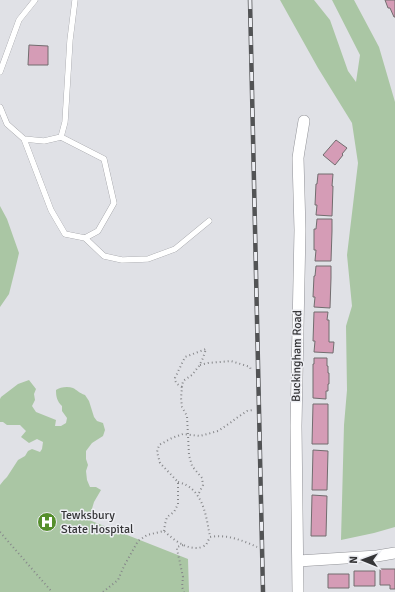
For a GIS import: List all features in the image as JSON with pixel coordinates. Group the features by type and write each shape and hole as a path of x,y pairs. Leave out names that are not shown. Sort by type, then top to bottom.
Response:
{"street":[{"name":"Buckingham Road","path":"298,592 296,426 300,230 298,158 304,121"},
{"path":"298,561 395,553"}],"lane":[{"path":"0,72 19,20 35,0"},
{"path":"61,137 66,122 70,40 75,0"},
{"path":"0,107 7,124 24,139 51,210 65,234 85,238 104,256 122,260 148,259 175,249 209,221"},
{"path":"24,139 44,141 61,137 104,159 114,203 98,231 85,238"}],"path":[{"path":"182,387 176,384 175,378 185,357 206,349 199,366 192,375 183,381 181,398 182,407 187,416 188,450 192,466 202,478 203,485 198,496"},
{"path":"199,366 208,362 231,361 250,367 251,370"},
{"path":"178,482 178,504 174,512 167,517 164,524 164,530 179,543 198,548 206,545 210,537 204,511 198,496 190,487 178,482 160,463 157,452 159,446 172,438 183,434 200,436 218,431 238,416 247,411 253,410"},
{"path":"105,592 118,580 138,541 147,534 164,530"},
{"path":"0,532 52,592"},
{"path":"210,537 224,536 257,547"},
{"path":"183,545 177,549 183,577 182,587 184,592"}],"green space":[{"path":"280,0 314,0 330,20 348,71 356,82 360,55 332,0 354,0 379,47 395,102 395,527 341,540 344,425 347,390 346,326 352,306 347,255 358,163 352,123 318,68"},
{"path":"0,206 7,219 19,253 9,294 0,307"},
{"name":"Tewksbury State Hospital","path":"29,380 36,389 34,394 35,400 32,406 36,412 56,420 55,426 61,426 66,423 67,418 57,399 56,390 66,387 73,388 85,395 89,401 94,417 97,421 103,423 105,430 103,436 92,443 86,451 88,465 86,471 87,480 90,487 96,487 101,490 94,502 91,512 84,518 188,559 189,592 0,592 0,485 18,460 25,456 28,451 32,449 40,452 43,442 37,439 29,443 21,437 26,431 20,425 7,425 0,422 0,399 18,384"}],"building":[{"path":"385,0 395,0 395,17 390,8 388,8"},
{"path":"29,45 48,46 48,65 28,65"},
{"path":"336,140 347,148 335,165 323,155"},
{"path":"318,174 333,174 332,216 316,215 316,184"},
{"path":"317,219 332,219 331,261 315,261 316,250 314,250 314,229 316,229"},
{"path":"316,266 331,266 330,308 314,307 314,276"},
{"path":"314,312 328,312 327,320 329,320 329,342 334,342 333,353 314,352"},
{"path":"314,358 327,358 329,384 328,391 326,391 326,399 313,398"},
{"path":"313,404 328,404 328,444 312,444"},
{"path":"313,450 328,451 327,490 312,490"},
{"path":"312,495 327,496 326,536 311,536"},
{"path":"380,569 395,569 395,589 390,589 390,585 380,585"},
{"path":"354,571 375,571 375,586 354,586"},
{"path":"328,574 349,574 349,588 328,588"}],"railway":[{"path":"250,0 263,592"}],"place":[{"name":"Tewksbury State Hospital","path":"47,522"}]}
